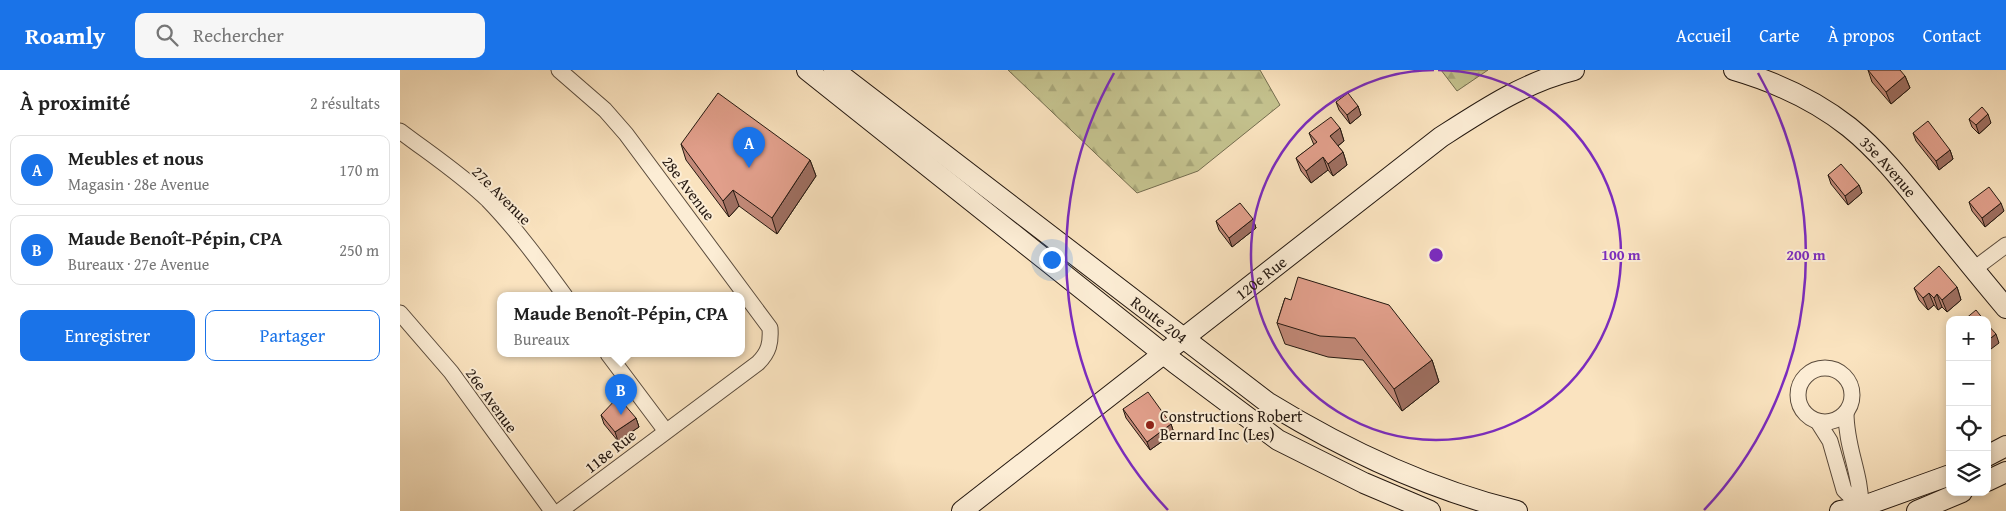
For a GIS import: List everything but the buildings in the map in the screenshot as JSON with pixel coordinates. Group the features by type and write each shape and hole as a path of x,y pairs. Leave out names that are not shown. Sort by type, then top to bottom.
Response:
{"main road":[{"name":"Route 204","path":"807,70 1062,274 1278,440 1364,483 1430,511"},
{"name":"Route 204","path":"834,70 1267,402 1310,428 1368,458 1470,499 1517,511"},
{"name":"120e Rue","path":"970,509 1163,352 1441,137 1490,106 1532,85 1574,70"},
{"name":"35e Avenue","path":"1734,70 1763,79 1790,91 1848,126 1889,166 2006,308"},
{"path":"1991,454 2006,446"},
{"path":"1991,479 2006,472"},
{"path":"1840,511 1861,509 1946,477"},
{"path":"1917,511 1953,496"}],"street":[{"name":"28e Avenue","path":"559,70 605,110 626,134 743,292"},
{"name":"27e Avenue","path":"400,131 465,180 488,201 530,250 562,292"},
{"path":"1974,270 2006,245"},
{"name":"28e Avenue","path":"745,294 770,328 771,341"},
{"name":"26e Avenue","path":"400,313 451,372 552,511"},
{"name":"118e Rue","path":"560,511 758,363 766,354 771,341"},
{"path":"610,357 666,430"},
{"path":"1818,422 1834,421 1846,413 1850,406 1852,390 1844,376 1829,369 1814,371 1802,382 1798,398 1804,413 1818,422 1830,441 1844,490 1861,509"},
{"path":"1846,413 1850,452 1861,486 1861,509"}],"green space":[{"path":"1008,70 1260,70 1280,105 1198,171 1137,193"},
{"path":"1441,70 1488,70 1457,91"}],"place":[{"name":"Meubles et nous","path":"749,168"},
{"name":"Maude Benoît-Pépin, CPA","path":"621,415"},
{"name":"Constructions Robert Bernard Inc (Les)","path":"1150,425"}]}
